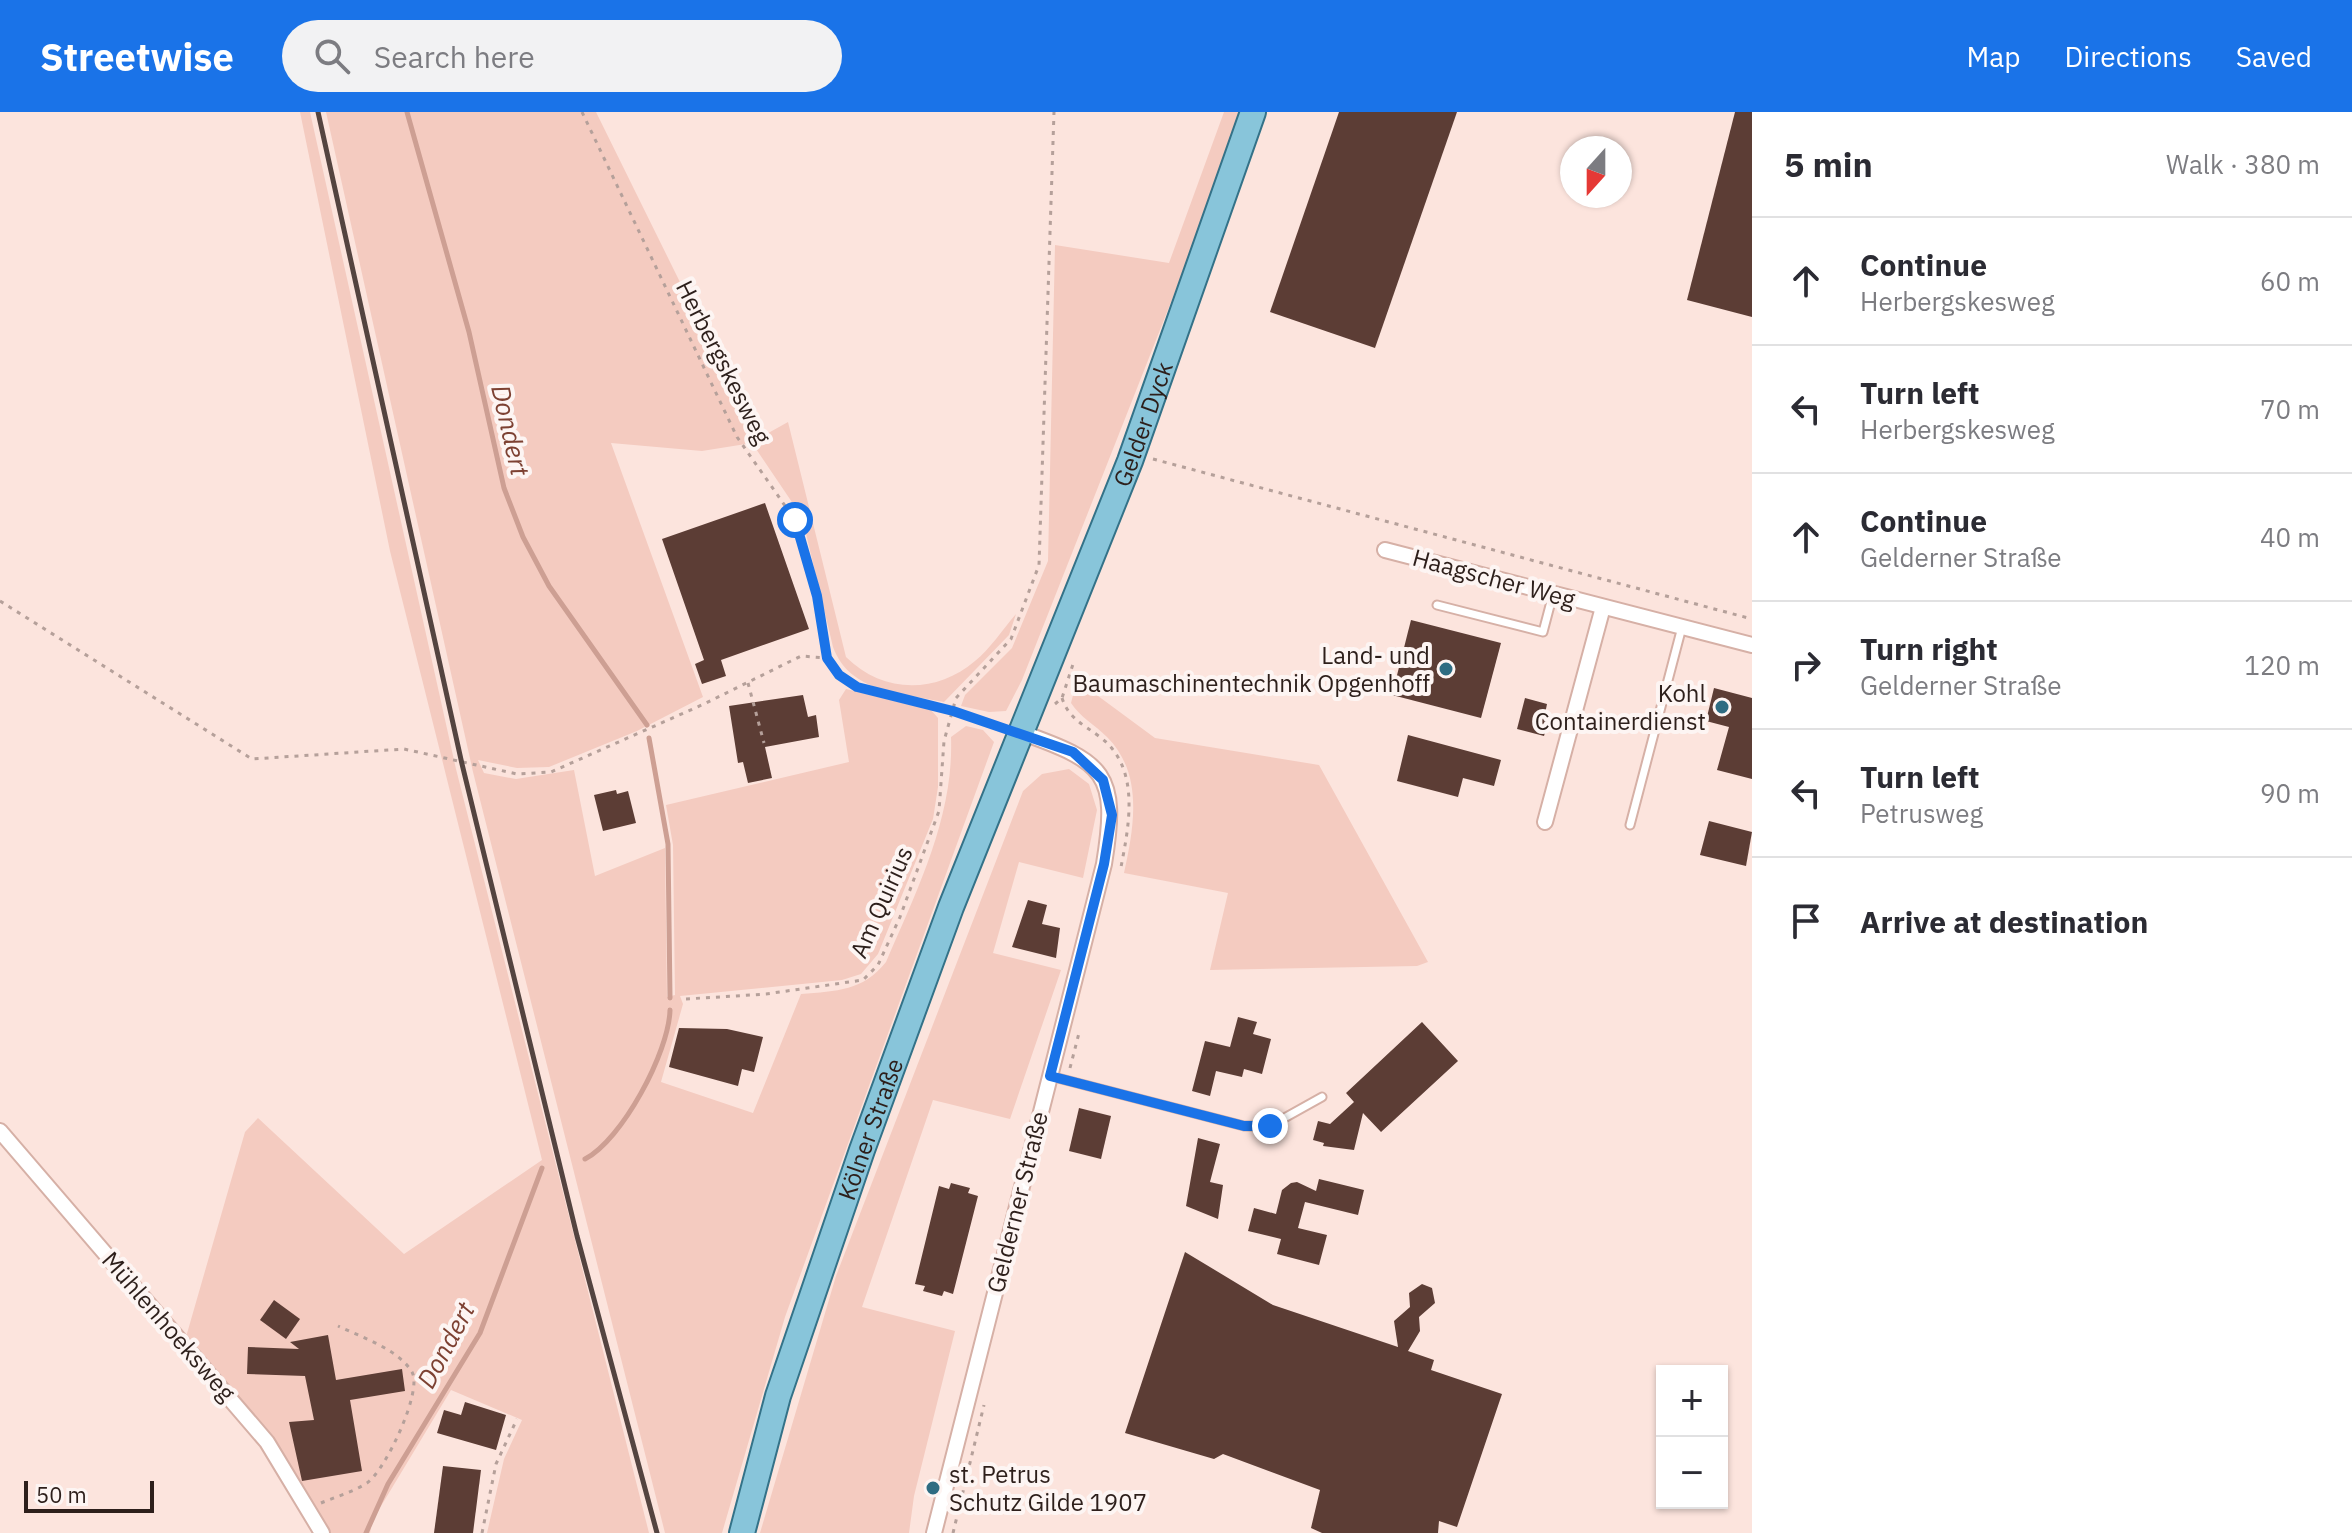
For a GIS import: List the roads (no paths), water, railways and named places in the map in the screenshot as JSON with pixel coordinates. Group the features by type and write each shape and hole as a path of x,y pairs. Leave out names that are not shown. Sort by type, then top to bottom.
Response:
{"main road":[{"name":"Gelder Dyck","path":"1020,732 1130,461 1253,112"},
{"name":"Kölner Straße","path":"742,1533 778,1396 862,1150 1020,732"}],"street":[{"name":"Haagscher Weg","path":"1385,550 1752,645"},
{"name":"Haagscher Weg","path":"1545,822 1603,607"},
{"name":"Gelderner Straße","path":"934,1533 1104,864 1112,815 1103,780 1090,764 1073,752 1020,732"},
{"name":"Mühlenhoeksweg","path":"0,1131 267,1442 310,1508 322,1533"}],"lane":[{"path":"1437,605 1543,632 1553,594"},
{"path":"1630,825 1682,627"},
{"path":"1050,1076 1244,1126 1270,1126 1322,1097"}],"waterway":[{"name":"Dondert","path":"407,112 469,332 504,488 523,537 549,586 647,725"},
{"name":"Dondert","path":"649,738 668,844 670,998"},
{"name":"Dondert","path":"585,1159 614,1134 641,1093 662,1048 670,1010"},
{"name":"Dondert","path":"366,1533 388,1484 480,1333 542,1168"}],"railway":[{"path":"318,112 462,764 577,1236 657,1533"}],"place":[{"name":"Land- und Baumaschinentechnik Opgenhoff","path":"1446,669"},
{"name":"Kohl Containerdienst","path":"1722,707"},
{"name":"st. Petrus Schutz Gilde 1907","path":"933,1488"}]}
